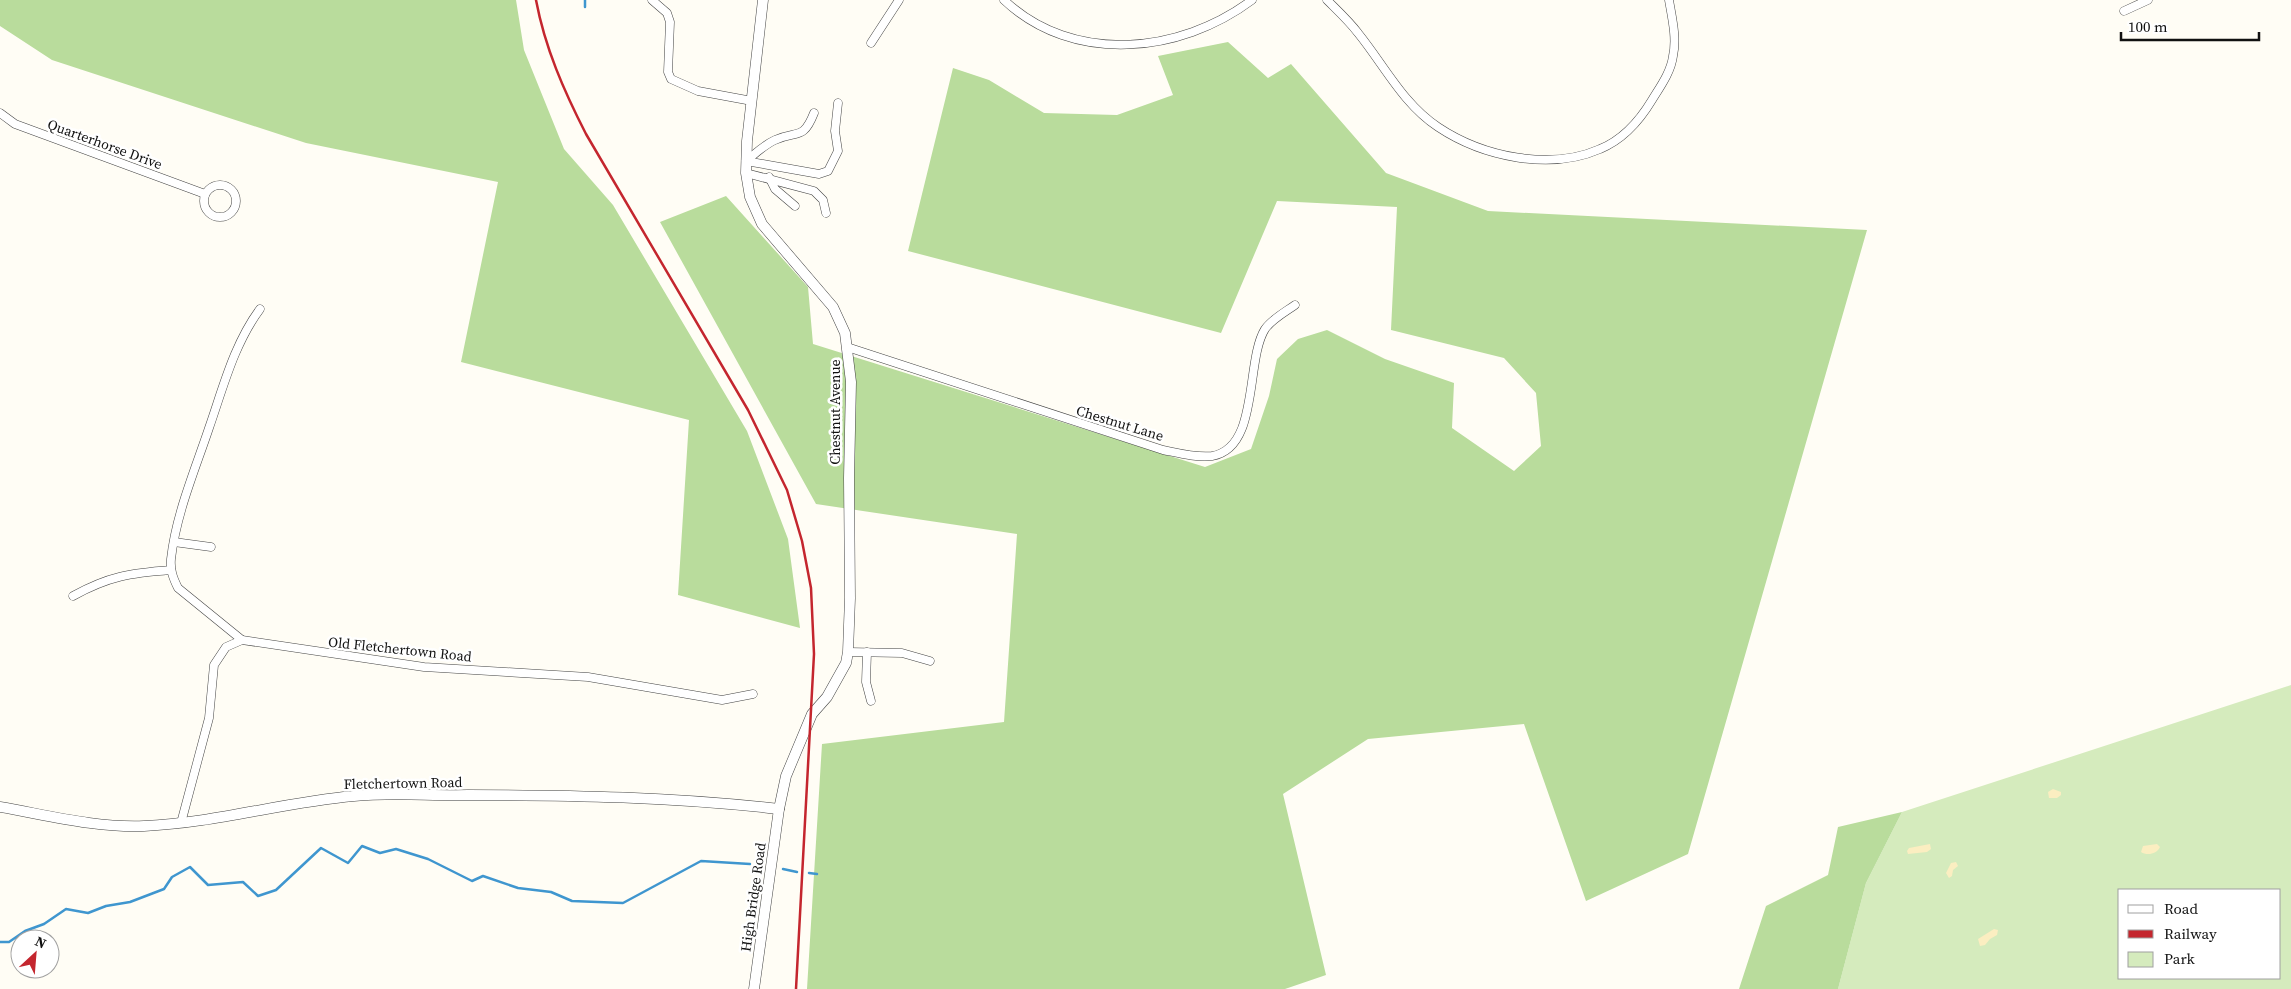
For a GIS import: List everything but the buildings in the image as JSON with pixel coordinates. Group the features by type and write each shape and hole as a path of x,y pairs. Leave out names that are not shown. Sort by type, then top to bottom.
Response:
{"street":[{"path":"652,0 669,17 671,36 668,72 670,79 698,91 752,101"},
{"name":"Chestnut Avenue","path":"763,0 746,161 750,197 762,224 833,307 842,322 851,382 848,652 846,663 833,688 812,714 798,744 786,776 779,810"},
{"path":"872,42 899,0"},
{"path":"1004,0 1038,24 1058,33 1091,42 1119,45 1160,42 1185,36 1214,24 1252,0"},
{"path":"1327,0 1357,32 1406,98 1438,127 1480,148 1496,153 1530,159 1552,159 1575,158 1600,149 1626,131 1646,110 1664,78 1673,57 1674,34 1669,0"},
{"path":"2124,10 2148,0"},
{"path":"746,161 819,174 828,171 838,151 835,131 838,103"},
{"name":"Quarterhorse Drive","path":"0,112 15,124 205,194"},
{"path":"746,161 770,143 783,137 803,132 810,124 814,113"},
{"path":"746,173 769,177 807,188 819,194 823,200 826,213"},
{"path":"769,177 775,189 795,206"},
{"path":"217,185 227,186 234,193 235,208 228,215 213,216 205,209 205,194 217,185"},
{"name":"Chestnut Lane","path":"847,347 1163,450 1214,456 1227,448 1241,431 1247,417 1254,358 1264,330 1269,324 1295,305"},
{"path":"181,823 209,718 214,665 226,647 242,640 178,588 172,578 171,570 174,542 189,485 228,372 249,324 260,309"},
{"path":"174,542 210,547"},
{"path":"73,596 107,579 171,570"},
{"name":"Old Fletchertown Road","path":"242,640 424,667 588,677 722,700 754,694"},
{"path":"848,652 902,653 930,661"},
{"path":"867,652 866,682 871,701"},
{"name":"Fletchertown Road","path":"0,807 102,825 143,826 181,823 312,801 385,794 662,798 708,801 779,810"},
{"name":"High Bridge Road","path":"754,989 779,810"}],"green space":[{"path":"0,0 516,0 524,50 564,149 613,205 747,431 788,539 800,628 678,595 689,420 461,362 498,182 306,143 52,60 0,26"},
{"path":"1228,42 1268,78 1291,64 1386,173 1488,211 1867,230 1688,854 1586,901 1524,724 1368,739 1283,794 1326,975 1285,989 807,989 822,744 1004,722 1017,534 816,504 660,222 726,196 808,287 813,344 1205,467 1251,449 1269,396 1277,359 1298,339 1327,330 1385,359 1454,383 1452,428 1514,471 1541,446 1536,393 1504,358 1391,330 1397,207 1277,201 1221,333 908,251 953,68 989,80 1044,113 1117,115 1173,95 1158,56"},
{"path":"2291,685 2291,989 1838,989 1866,883 1902,812"},
{"path":"1902,812 1866,883 1838,989 1739,989 1766,906 1828,875 1838,827"}],"sand":[{"path":"2053,789 2061,792 2061,795 2057,798 2049,798 2048,792"},
{"path":"1930,844 1931,849 1927,852 1908,854 1909,848"},
{"path":"2157,844 2160,847 2159,849 2152,854 2141,852 2143,846"},
{"path":"1956,862 1958,866 1953,870 1952,876 1949,878 1946,873 1951,863"},
{"path":"1994,929 1998,930 1997,935 1985,945 1980,946 1978,939"}],"waterway":[{"path":"585,0 585,7"},
{"path":"0,942 9,942 25,931 44,924 66,909 88,913 106,906 130,902 164,889 172,877 190,867 208,885 243,882 258,896 276,890 321,848 348,863 362,846 380,853 396,849 428,859 472,881 483,876 518,888 551,892 572,901 623,903 701,861 750,864"},
{"path":"783,869 797,872"},
{"path":"809,873 817,874"}],"railway":[{"path":"536,0 550,52 578,118 748,410 787,490 802,541 811,588 814,654 796,989"}]}
